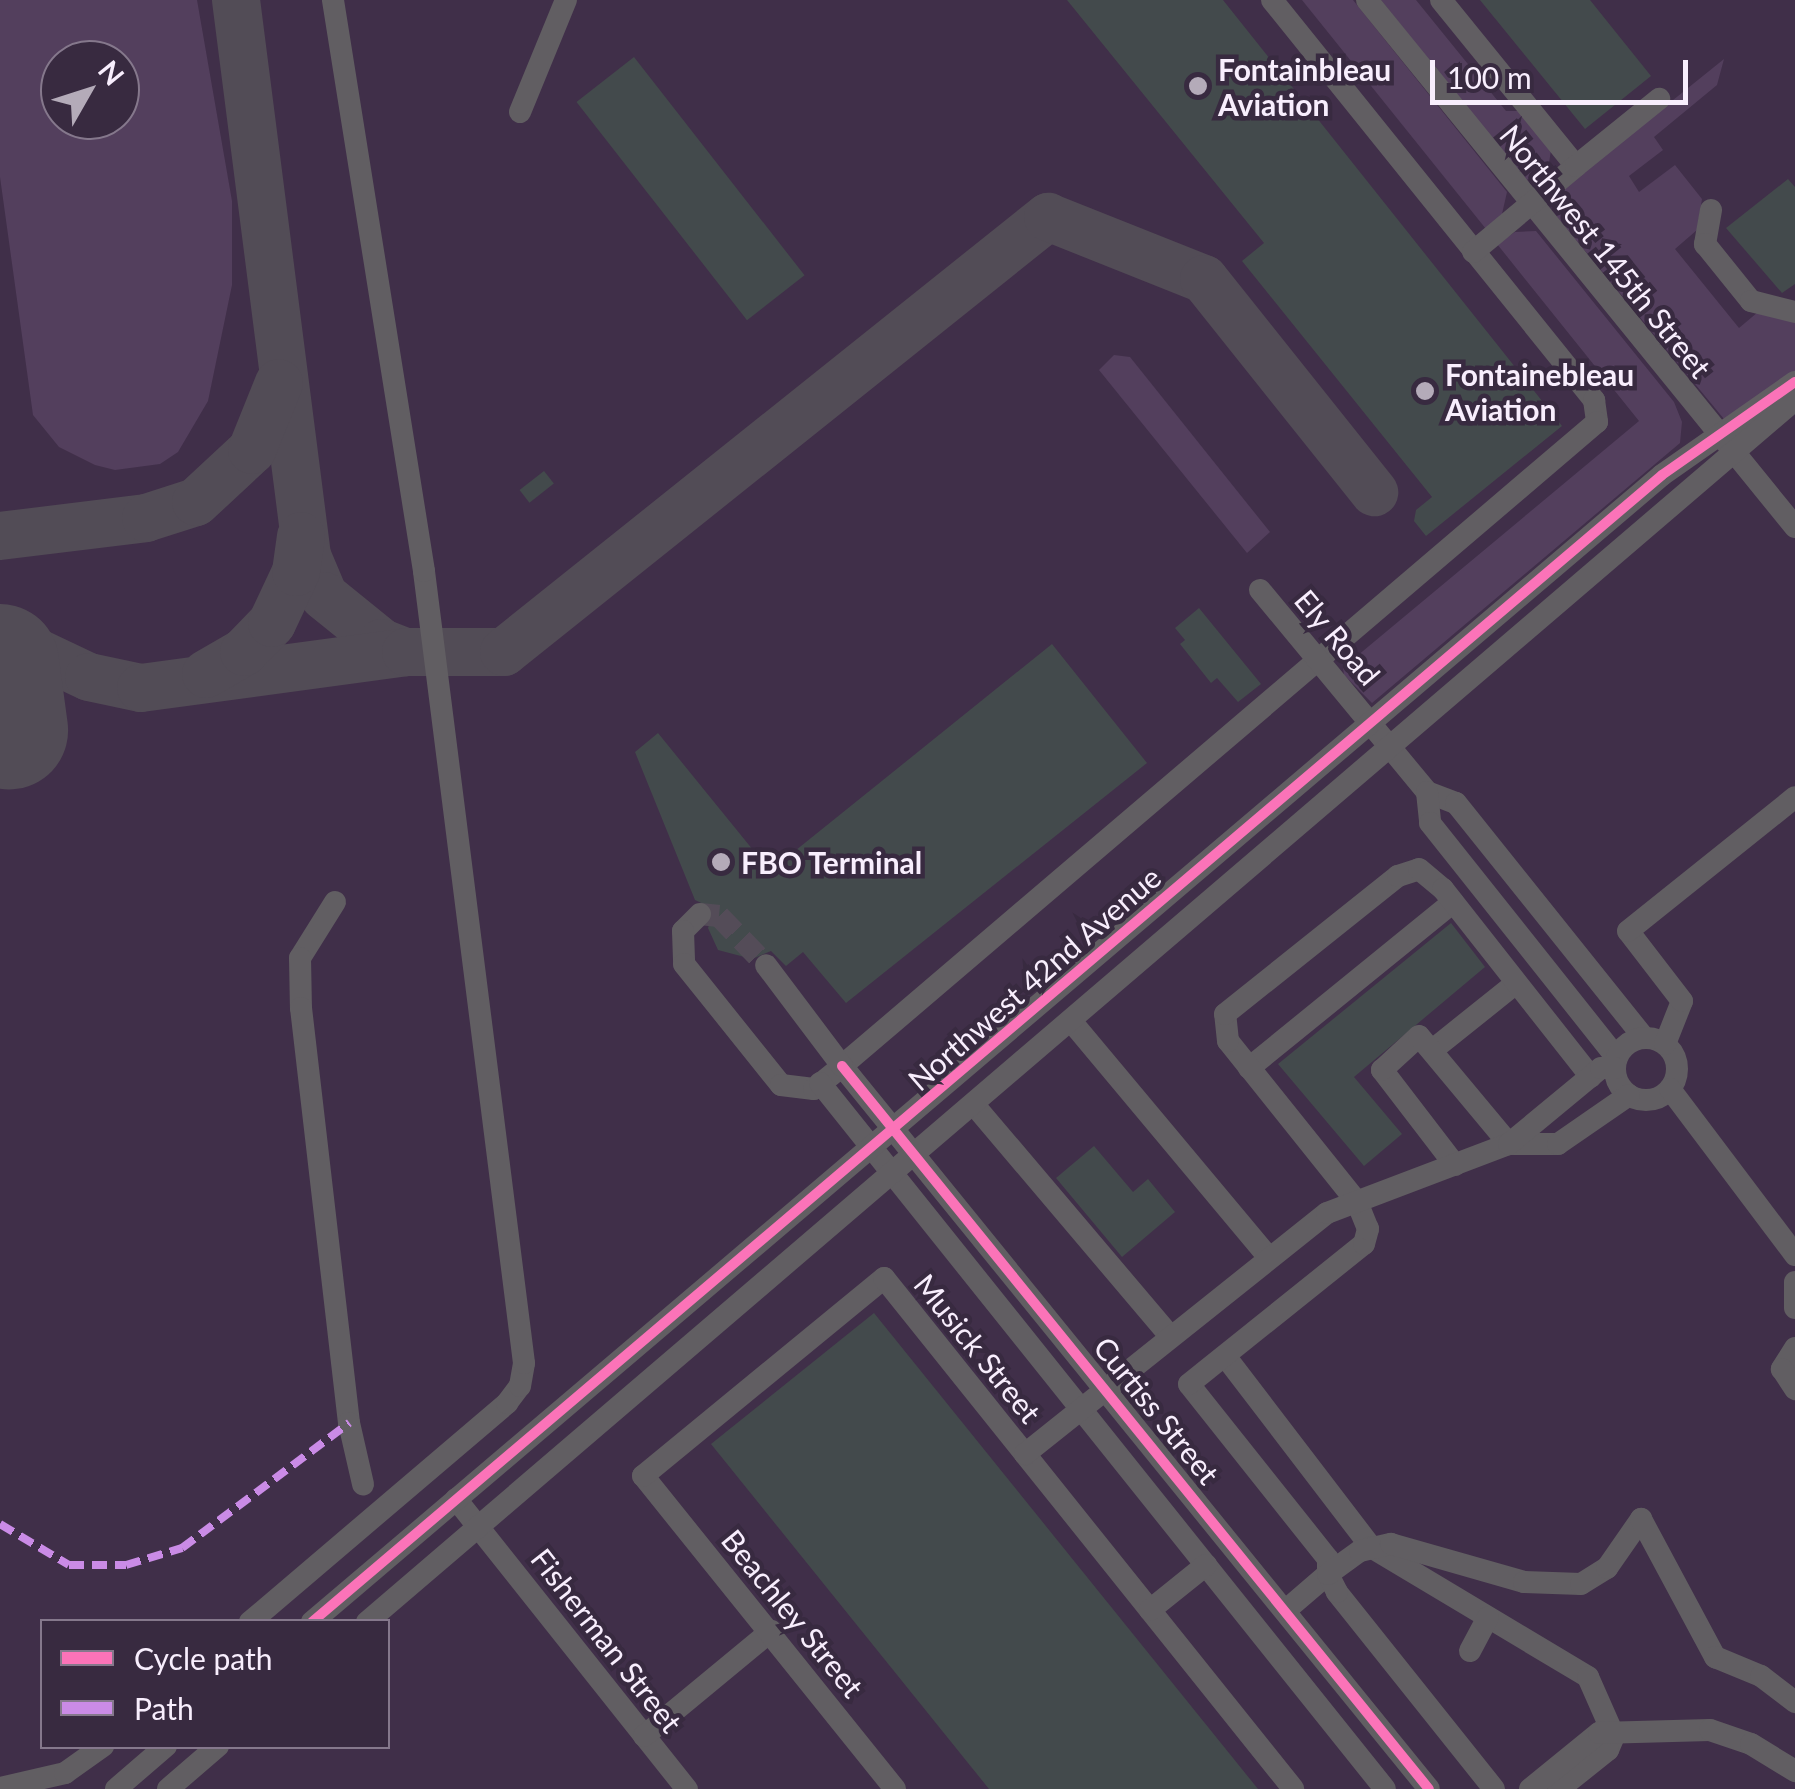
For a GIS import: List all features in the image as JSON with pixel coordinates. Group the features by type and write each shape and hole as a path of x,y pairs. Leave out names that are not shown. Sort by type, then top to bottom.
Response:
{"street":[{"path":"254,1619 507,1403 520,1386 524,1363 424,571 333,0"},
{"path":"520,112 566,0"},
{"path":"700,914 683,931 684,964 781,1085 798,1091 820,1083 1597,422 1594,400 1272,0"},
{"name":"Northwest 145th Street","path":"1367,0 1760,490"},
{"path":"1441,0 1576,166"},
{"path":"1473,252 1659,99"},
{"path":"1711,210 1705,244 1751,302 1795,312"},
{"name":"Northwest 42nd Avenue","path":"371,1619 1392,750 1795,382"},
{"name":"Northwest 42nd Avenue","path":"316,1619 1662,475 1724,446 1795,400"},
{"path":"1760,490 1795,527"},
{"path":"1760,490 1795,541"},
{"name":"Ely Road","path":"1260,590 1426,792"},
{"path":"1509,1144 1558,1144 1629,1095 1655,1099 1670,1089 1676,1061 1654,1041 1539,908 1456,804 1426,792 1430,822 1616,1063 1629,1095"},
{"path":"1509,1144 1591,1077 1654,1041 1682,1001 1628,931 1795,798"},
{"path":"1494,1789 1328,1574 1328,1559 1190,1384 1364,1244 1366,1217 1357,1202 1249,1068 1222,1028 1225,1014 1244,997 1408,870 1430,875 1591,1077"},
{"path":"335,902 300,958 301,1008 349,1422 362,1484"},
{"path":"1249,1068 1453,902"},
{"path":"1514,928 1539,908"},
{"name":"Curtiss Street","path":"766,965 892,1132 1106,1385 1429,1789"},
{"path":"1435,1048 1516,983"},
{"path":"1071,1022 1269,1258"},
{"path":"1455,1165 1382,1070 1419,1036 1435,1048 1509,1144"},
{"name":"Curtiss Street","path":"820,1083 1385,1789"},
{"path":"1670,1089 1795,1255"},
{"path":"975,1106 1169,1335"},
{"name":"Musick Street","path":"643,1476 884,1278 1025,1454 1106,1385 1326,1214 1509,1144"},
{"path":"1795,1282 1795,1308"},
{"path":"1795,1348 1782,1369 1795,1389"},
{"path":"1225,1356 1370,1547 1582,1670 1614,1736 1608,1750 1559,1789"},
{"path":"1025,1454 1293,1789"},
{"name":"Beachley Street","path":"643,1476 895,1789"},
{"name":"Fisherman Street","path":"456,1499 687,1789"},
{"path":"1286,1610 1328,1574 1370,1547 1398,1546 1542,1586 1580,1584 1606,1568 1641,1519 1715,1657 1760,1676 1795,1702"},
{"path":"1150,1610 1206,1565"},
{"path":"1470,1651 1488,1617"},
{"path":"644,1736 772,1632"},
{"path":"1530,1789 1599,1734 1710,1730 1751,1744 1795,1772"},
{"path":"0,1788 65,1773 99,1749"},
{"path":"116,1789 163,1749"},
{"path":"168,1789 215,1749"}],"shaded area":[{"path":"0,0 1795,0 1795,1789 0,1789"},
{"path":"0,0 197,0 232,201 232,285 208,401 178,452 160,464 115,470 59,447 33,415 0,177"},
{"path":"1302,0 1353,0 1507,192 1502,214 1486,229"},
{"path":"1381,0 1416,0 1506,111 1518,111 1551,150 1547,176 1525,180"},
{"path":"1724,59 1717,85 1654,137 1663,150 1629,176 1639,192 1675,165 1702,199 1697,230 1675,249 1739,328 1758,312 1795,318 1795,372 1724,419 1553,212 1565,187"},
{"path":"1536,231 1674,402 1682,422 1680,443 1372,703 1344,675 1341,653 1349,646 1357,656 1639,421 1497,244 1515,232"},
{"path":"1114,355 1130,357 1270,532 1247,553 1099,370"}],"building":[{"path":"1067,0 1223,0 1562,426 1426,536 1414,521 1416,510 1432,497 1242,261 1264,243"},
{"path":"1480,0 1590,0 1651,76 1585,129"},
{"path":"634,57 805,275 747,320 576,102"},
{"path":"1788,179 1795,187 1795,284 1782,293 1726,228"},
{"path":"544,471 554,484 529,503 520,490"},
{"path":"1199,608 1261,684 1238,702 1217,678 1211,683 1180,644 1185,640 1175,628"},
{"path":"1052,644 1147,763 846,1003 803,952 786,966 771,951 752,959 718,950 708,928 714,909 695,900 635,752 658,733 770,871"},
{"path":"1451,923 1485,967 1354,1077 1402,1134 1364,1166 1278,1064"},
{"path":"1094,1146 1133,1192 1148,1179 1175,1212 1122,1257 1056,1178"},
{"path":"874,1313 1258,1789 989,1789 711,1444"}],"taxiway":[{"path":"236,0 307,556 324,596 382,643 406,652"},
{"path":"0,635 89,677 141,688 406,652 504,652 1048,217 1204,279 1374,492"},
{"path":"0,536 146,518 196,502 252,450 279,383"},
{"path":"206,674 244,652 272,623 296,572 301,536"}],"runway":[{"path":"0,663 9,730"}],"tunnel":[{"path":"700,914 719,916 766,965"}],"marked path":[{"path":"0,1524 69,1565 126,1565 182,1548 349,1423"}],"cycle path":[{"path":"316,1619 1662,475 1795,382"},
{"path":"842,1066 1429,1789"}],"place":[{"name":"Fontainbleau Aviation","path":"1198,86"},
{"name":"Fontainebleau Aviation","path":"1425,391"},
{"name":"FBO Terminal","path":"721,862"}]}
